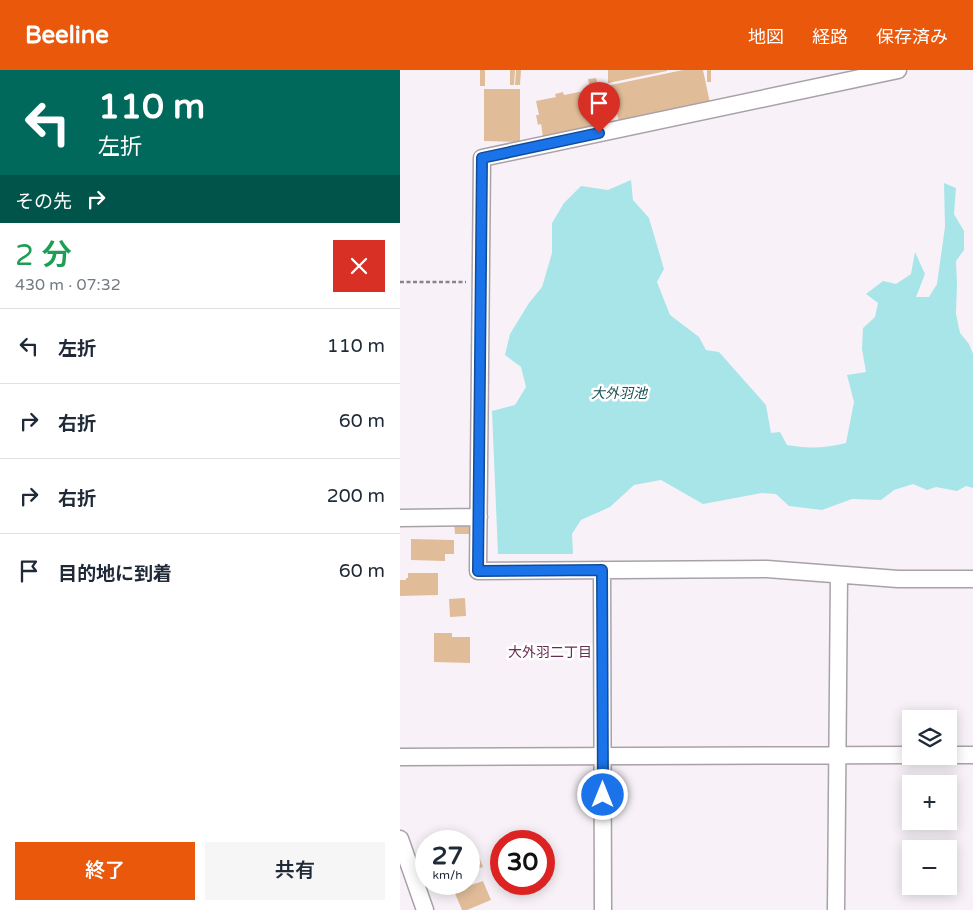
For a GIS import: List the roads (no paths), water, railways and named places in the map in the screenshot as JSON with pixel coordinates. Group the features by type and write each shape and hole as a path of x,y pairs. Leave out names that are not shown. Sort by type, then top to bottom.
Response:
{"street":[{"path":"898,70 836,76 482,158 478,571 767,568 898,579 973,579"},
{"path":"400,518 479,517"},
{"path":"602,570 603,910"},
{"path":"836,910 839,575"},
{"path":"400,757 902,755"},
{"path":"957,755 973,755"},
{"path":"400,839 425,910"}],"water":[{"name":"大外羽池","path":"631,180 633,200 649,218 664,269 657,282 670,315 699,337 706,350 719,352 766,405 771,433 780,432 787,445 810,447 824,447 846,443 854,402 847,375 866,372 862,349 863,328 875,317 878,303 866,294 883,281 896,284 911,274 915,252 925,274 916,297 929,297 937,284 945,227 944,183 956,188 954,214 964,231 964,250 956,261 956,314 960,333 969,344 973,354 973,488 966,486 957,491 936,487 927,490 913,484 894,490 881,500 852,499 822,510 789,506 776,494 762,493 703,504 661,480 634,485 610,507 581,520 572,534 573,554 498,554 492,411 515,405 526,387 521,367 505,355 510,334 529,303 542,287 552,253 552,223 564,203 581,186 608,190"}],"district":[{"name":"大外羽二丁目","path":"550,652"}]}
